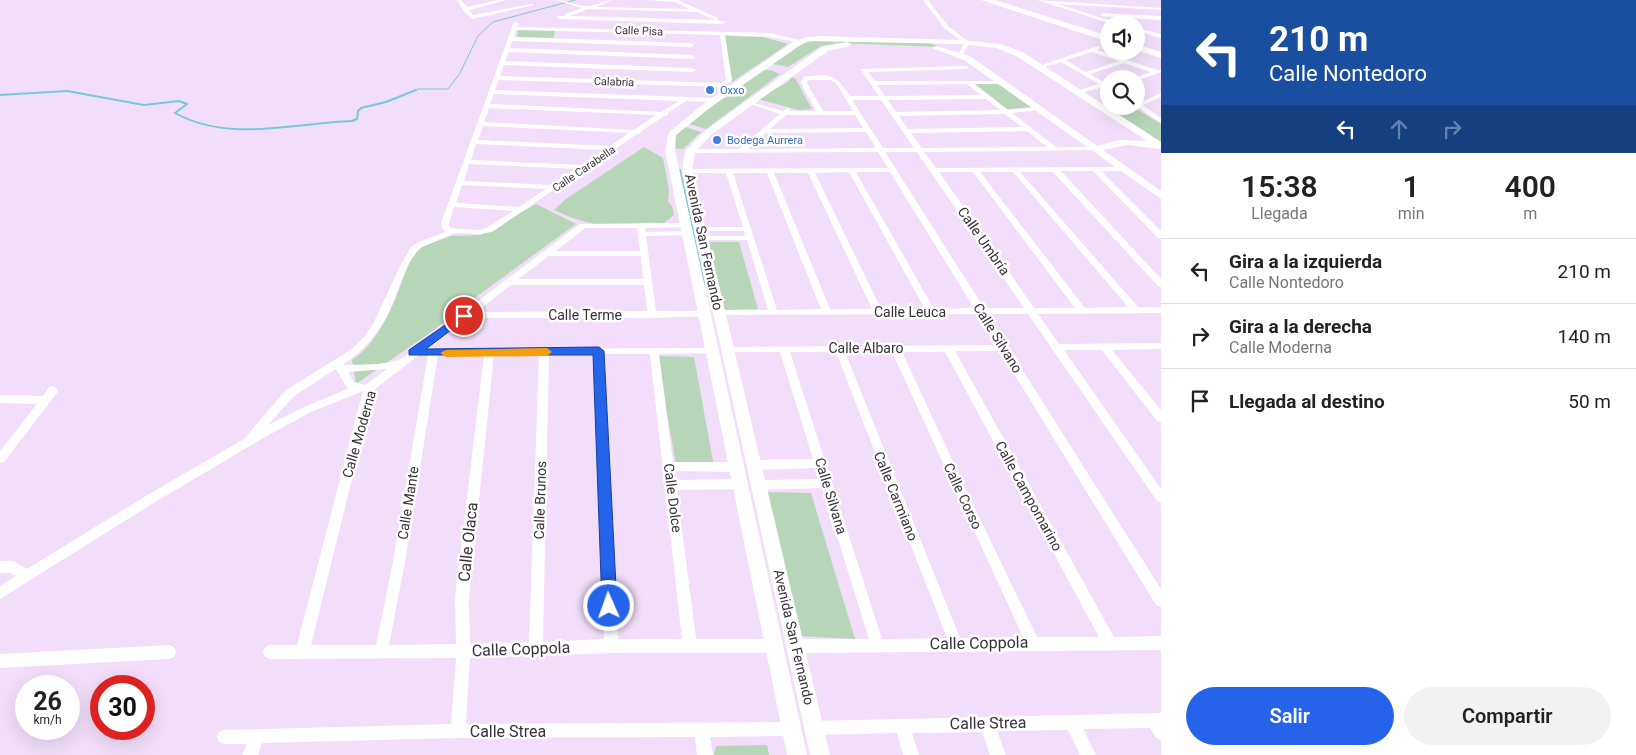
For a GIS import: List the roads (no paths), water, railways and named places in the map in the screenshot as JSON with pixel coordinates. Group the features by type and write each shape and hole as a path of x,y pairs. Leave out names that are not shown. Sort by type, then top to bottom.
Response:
{"highway":[{"path":"979,0 1047,19"},
{"path":"986,0 1100,35"},
{"path":"1006,0 1100,28"},
{"path":"1145,43 1161,47"},
{"path":"1145,50 1161,55"}],"street":[{"path":"459,0 472,17 534,6 522,0"},
{"path":"465,9 504,0"},
{"path":"558,0 589,7 697,11"},
{"path":"611,0 558,18 724,23 676,1 649,0"},
{"path":"925,0 946,27 967,43 958,53 933,41"},
{"path":"1039,0 1100,19"},
{"path":"1047,2 1161,9"},
{"path":"1085,14 1161,18"},
{"name":"Calle Pisa","path":"511,39 516,26 762,35 798,43"},
{"path":"1145,28 1161,28"},
{"path":"1145,31 1161,36"},
{"path":"691,33 690,44 694,84"},
{"name":"Calabria","path":"497,78 723,85 729,80 722,34"},
{"name":"Avenida San Fernando","path":"695,231 687,171 690,151 709,132 752,100 798,43 821,38 967,43 1014,52 1161,145"},
{"path":"454,231 447,230 444,226 511,39 690,44"},
{"name":"Avenida San Fernando","path":"820,755 797,646 723,331 713,314 695,231 669,142 672,134 682,124 712,103 778,68 825,49 842,44 924,46 958,53 1098,149 1161,196"},
{"path":"1039,67 1095,49 1124,61 1159,71"},
{"path":"507,50 692,58"},
{"path":"1062,60 1100,83"},
{"path":"1086,74 1124,61"},
{"path":"502,63 693,70"},
{"path":"966,68 864,70 872,83 1002,82"},
{"path":"1145,76 1159,71"},
{"name":"Calle Silvano","path":"821,114 804,80 831,78 837,80 1161,601"},
{"path":"968,82 1055,150"},
{"name":"Calle Umbría","path":"872,83 1033,311 1161,498"},
{"path":"1082,95 1100,89"},
{"path":"492,92 712,103"},
{"path":"1161,95 1139,105 1161,121"},
{"path":"849,98 987,97"},
{"path":"752,100 797,113 858,113"},
{"name":"Calle Carabella","path":"454,231 479,232 489,230 640,132 683,101"},
{"path":"486,106 666,114"},
{"path":"742,150 786,111"},
{"path":"894,114 1042,111"},
{"path":"1012,117 1042,111"},
{"path":"480,124 640,132"},
{"path":"682,124 709,132"},
{"path":"906,131 1028,129"},
{"path":"765,131 868,130"},
{"path":"474,142 614,148"},
{"path":"690,151 1055,150 1098,149 1109,144 1124,142 1161,145"},
{"path":"466,162 587,167"},
{"path":"974,169 1082,310"},
{"path":"1014,169 1136,310"},
{"path":"1055,169 1161,284"},
{"path":"1095,169 1161,236"},
{"path":"934,170 1124,169"},
{"path":"810,170 878,312"},
{"path":"851,170 931,312"},
{"path":"687,171 892,170"},
{"path":"729,171 774,313"},
{"path":"770,171 827,312"},
{"path":"458,183 557,187"},
{"path":"451,205 521,209"},
{"name":"Calle Moderna","path":"302,652 364,388 398,365 583,226 642,230"},
{"path":"652,315 642,230 695,231 746,228"},
{"path":"246,445 261,424 290,393 340,366 366,343 376,330 415,248 422,242 447,236 454,231"},
{"path":"695,231 749,238"},
{"path":"546,253 644,254"},
{"path":"507,282 648,282"},
{"name":"Calle Leuca","path":"713,314 1161,310"},
{"name":"Avenida San Fernando","path":"713,314 709,332 712,350 797,755"},
{"name":"Calle Terme","path":"464,316 713,314"},
{"path":"709,332 723,331"},
{"path":"1056,347 1161,346"},
{"path":"1105,347 1161,418"},
{"name":"Calle Carmiano","path":"838,348 956,644"},
{"name":"Calle Corso","path":"895,348 960,492 1033,642"},
{"name":"Calle Campomarino","path":"948,348 1110,643"},
{"name":"Calle Albaro","path":"727,349 1005,348"},
{"name":"Calle Silvana","path":"784,349 877,644"},
{"name":"Calle Dolce","path":"654,350 672,485 690,645"},
{"path":"413,352 433,354 712,350"},
{"path":"599,351 611,646"},
{"name":"Calle Brunos","path":"536,648 544,352"},
{"name":"Calle Olaca","path":"458,732 463,651 463,590 489,353"},
{"name":"Calle Mante","path":"381,652 399,562 433,354"},
{"path":"340,366 398,365"},
{"path":"340,366 350,385 364,388"},
{"path":"0,593 116,518 301,412 364,388"},
{"path":"0,459 5,447 53,390"},
{"path":"0,399 45,400"},
{"path":"753,465 820,463"},
{"path":"669,466 736,467"},
{"path":"758,485 826,483"},
{"path":"672,485 740,484"},
{"path":"0,567 12,567 28,576"},
{"name":"Calle Coppola","path":"797,646 1033,642 1161,643"},
{"name":"Calle Coppola","path":"270,652 463,651 690,645 773,646"},
{"path":"0,661 168,652"},
{"path":"1072,722 1088,755"},
{"path":"986,723 998,755"},
{"name":"Calle Strea","path":"815,728 986,723 1159,724"},
{"path":"902,725 912,755"},
{"name":"Calle Strea","path":"224,737 458,732 792,729"},
{"path":"701,730 705,755"},
{"path":"250,755 257,736"}],"waterway":[{"path":"413,91 418,89 448,89 460,73 478,36 493,22 575,0"},
{"path":"0,95 67,91 144,105 179,101 187,104 175,113 196,122 217,127 262,129 352,121 357,119 358,111 361,108 386,102 416,90"},
{"path":"680,170 704,284"}],"place":[{"name":"Oxxo","path":"710,90"},
{"name":"Bodega Aurrera","path":"717,140"}]}
